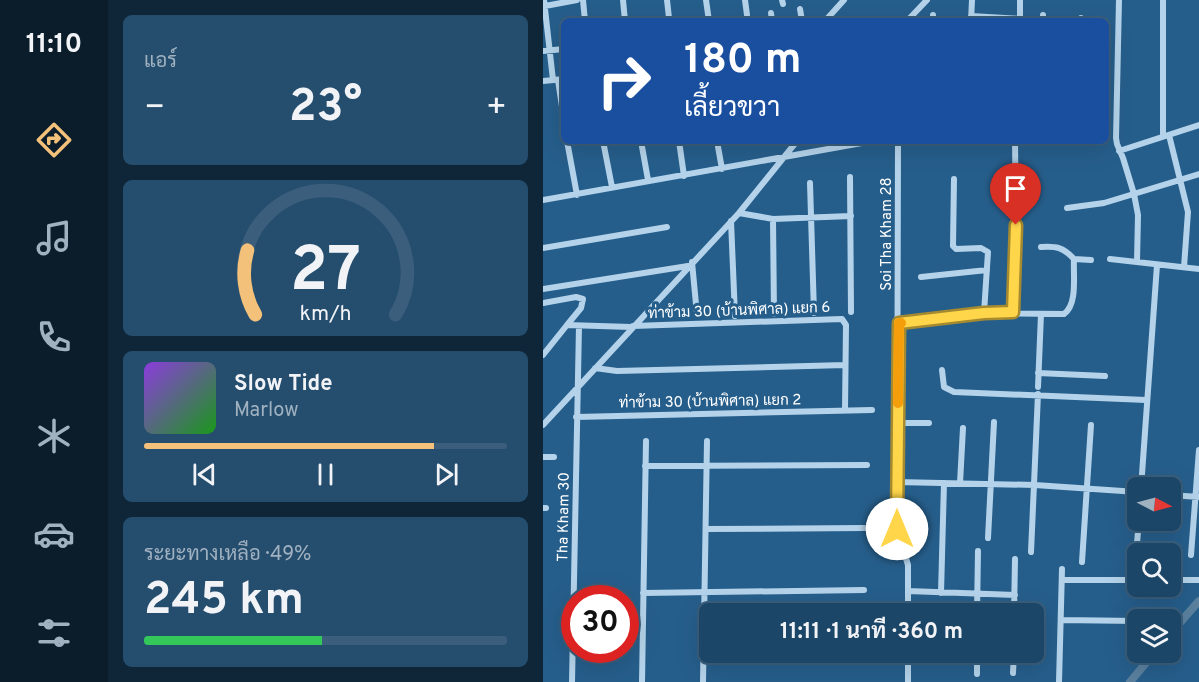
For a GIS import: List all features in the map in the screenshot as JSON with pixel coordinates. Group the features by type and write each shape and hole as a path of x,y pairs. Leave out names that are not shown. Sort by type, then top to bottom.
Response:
{"street":[{"path":"561,100 558,80 546,51 544,3 577,0"},
{"path":"583,0 585,18"},
{"path":"623,0 625,18"},
{"path":"667,0 669,18"},
{"path":"706,0 709,18"},
{"path":"745,0 747,15"},
{"path":"828,18 844,0"},
{"path":"910,18 927,0"},
{"path":"971,18 972,0"},
{"path":"1020,0 1020,18"},
{"path":"1119,0 1116,138 1134,194 1138,222 1137,262"},
{"path":"1163,0 1165,136 1188,212 1184,267"},
{"path":"799,9 801,18"},
{"path":"771,13 772,18"},
{"path":"546,51 561,49"},
{"path":"543,81 558,80"},
{"path":"1119,151 1199,125"},
{"path":"568,144 577,195"},
{"path":"604,144 612,187"},
{"path":"642,144 648,180"},
{"path":"679,144 684,176"},
{"path":"718,144 722,169"},
{"path":"543,425 739,213 794,144"},
{"path":"543,200 722,169 844,144"},
{"name":"Soi Tha Kham 28","path":"898,144 897,529 908,565 908,603"},
{"path":"1013,312 1017,204 1015,144"},
{"path":"1067,208 1096,205 1199,174"},
{"path":"850,177 851,312"},
{"path":"954,179 953,246 955,249 985,249 987,252 984,313"},
{"path":"810,183 814,313"},
{"path":"739,213 773,219 851,216"},
{"path":"773,219 774,314"},
{"path":"731,221 735,316"},
{"path":"543,248 667,227"},
{"path":"899,323 984,313 1064,314 1069,311 1072,303 1074,259 1060,247 1041,247"},
{"path":"1074,259 1091,260"},
{"path":"1110,260 1199,269"},
{"path":"543,289 690,264"},
{"path":"690,264 697,315"},
{"path":"1142,477 1157,265"},
{"path":"921,277 987,270"},
{"path":"543,303 576,297 583,299 581,308 543,356"},
{"path":"1031,552 1041,314"},
{"name":"ท่าข้าม 30 (บ้านพิศาล) แยก 6","path":"567,325 632,327 842,319 845,321 845,365"},
{"name":"Tha Kham 30","path":"572,682 579,326"},
{"path":"595,368 617,371 845,365 845,410"},
{"path":"942,370 944,387 954,392 1038,391 1146,400"},
{"path":"1038,373 1105,376"},
{"name":"ท่าข้าม 30 (บ้านพิศาล) แยก 2","path":"576,417 872,410"},
{"path":"988,538 994,422"},
{"path":"898,423 929,423"},
{"path":"1082,562 1091,425"},
{"path":"960,483 963,428"},
{"path":"642,682 646,441"},
{"path":"703,682 707,441"},
{"path":"1191,555 1199,450"},
{"path":"543,457 554,457"},
{"path":"645,466 867,465"},
{"path":"897,482 1035,485 1127,491"},
{"path":"942,593 944,483"},
{"path":"1181,496 1197,497"},
{"path":"706,529 865,528"},
{"path":"977,603 978,551"},
{"path":"1015,559 1015,603"},
{"path":"1059,682 1062,569"},
{"path":"1062,580 1127,580"},
{"path":"1181,580 1199,580"},
{"path":"643,593 864,591"},
{"path":"908,591 1015,595"},
{"path":"1061,620 1127,621"},
{"path":"908,663 908,682"},
{"path":"977,663 977,675"},
{"path":"1013,663 1013,673"}],"waterway":[{"path":"1181,621 1199,601"},
{"path":"1130,682 1146,663"}],"slow traffic":[{"path":"898,403 899,323 901,323"}],"route":[{"path":"897,529 899,323 1013,312 1016,225"}]}
